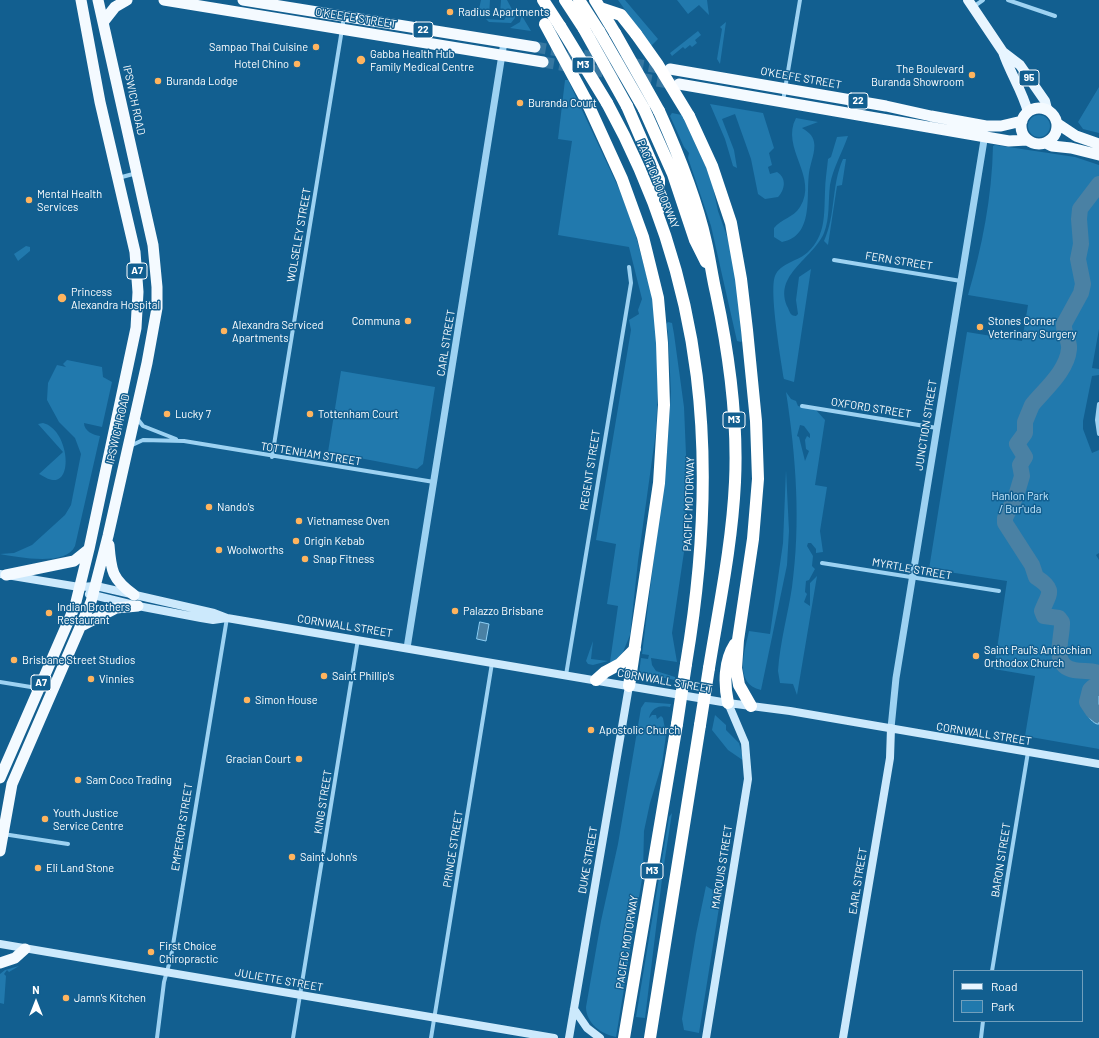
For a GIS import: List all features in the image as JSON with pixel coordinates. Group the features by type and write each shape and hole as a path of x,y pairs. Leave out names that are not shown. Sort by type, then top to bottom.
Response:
{"highway":[{"name":"IPSWICH ROAD","path":"0,778 72,612 89,548 136,328 138,292 135,252 100,102 81,0"},
{"name":"IPSWICH ROAD","path":"0,851 12,784 83,625 94,591 147,363 157,301 153,245 104,21 98,0"},
{"path":"104,21 115,7 127,0"},
{"name":"O'KEEFE STREET","path":"164,0 543,62"},
{"name":"O'KEEFE STREET","path":"243,0 536,47"},
{"path":"542,0 545,24 605,139 638,218 654,277 660,320 664,388 657,503 630,686"},
{"name":"PACIFIC MOTORWAY","path":"542,0 560,26 607,103 640,168 658,216 677,274 685,305 698,380 702,415 704,481 703,524 698,588 677,724 624,1038"},
{"path":"565,0 584,29 627,106 659,180 658,216"},
{"path":"579,0 599,31 644,109 673,174 695,240 712,273"},
{"path":"597,4 621,15 658,65 689,116 712,166 731,223 741,279 752,380 757,447 756,509 750,565 738,640 736,668 738,682 751,706"},
{"name":"M3","path":"597,4 659,111 695,202 706,242 726,346 735,450 731,524 650,1038"},
{"name":"O'KEEFE STREET","path":"670,69 785,88 985,131 1016,142 1027,140"},
{"name":"O'KEEFE STREET","path":"679,84 985,131 1025,116"},
{"name":"22","path":"1025,116 1037,108 1047,109"},
{"path":"1047,109 1053,113 1058,124 1081,138 1099,144"},
{"name":"95","path":"1025,116 1022,131 1027,140"},
{"path":"1046,143 1054,138 1058,124"},
{"name":"22","path":"1027,140 1036,144 1046,143 1052,146 1078,149 1099,155"},
{"path":"108,536 113,573 120,585 134,595"},
{"path":"3,574 74,561 89,548"},
{"path":"83,625 116,608 138,606"},
{"path":"728,703 726,672 730,652 738,640"},
{"path":"596,680 605,672 620,664 635,649"},
{"path":"0,963 15,958 24,948"}],"main road":[{"name":"95","path":"970,3 1003,52 1009,72 1023,94 1025,116"},
{"name":"95","path":"1003,52 1020,65 1045,101 1047,109"},
{"name":"CORNWALL STREET","path":"3,574 79,587 138,606 213,620 227,618"},
{"name":"CORNWALL STREET","path":"94,591 134,595 214,613 227,618 358,639 728,703 892,728 1099,764"},
{"name":"DUKE STREET","path":"569,1038 630,686"},
{"name":"MARQUIS STREET","path":"706,1038 748,779 745,743 728,703"},
{"name":"EARL STREET","path":"843,1038 890,758 892,728"},
{"name":"JULIETTE STREET","path":"0,944 554,1038"},
{"path":"574,1008 587,1028 600,1038"}],"street":[{"path":"783,101 800,0"},
{"path":"970,3 983,0"},
{"path":"1008,0 1056,16"},
{"name":"WOLSELEY STREET","path":"272,457 344,17"},
{"name":"CARL STREET","path":"407,648 504,42"},
{"name":"JUNCTION STREET","path":"892,728 894,694 912,578 985,131"},
{"path":"118,178 137,173"},
{"name":"FERN STREET","path":"834,260 961,281"},
{"name":"REGENT STREET","path":"566,675 631,283 629,267"},
{"path":"1099,404 1097,420 1099,434"},
{"name":"OXFORD STREET","path":"802,406 937,428"},
{"name":"TOTTENHAM STREET","path":"135,415 143,426 152,432 184,442"},
{"name":"TOTTENHAM STREET","path":"127,447 143,440 184,442 434,482"},
{"name":"MYRTLE STREET","path":"822,563 998,591"},
{"name":"EMPEROR STREET","path":"157,1038 227,618"},
{"name":"KING STREET","path":"293,1038 358,639"},
{"name":"PRINCE STREET","path":"431,1038 492,662"},
{"path":"0,682 38,688"},
{"name":"BARON STREET","path":"992,970 1028,752"},
{"path":"3,834 68,844"},
{"path":"981,1038 983,1022"}],"green space":[{"path":"481,0 490,0 489,16 477,18"},
{"path":"501,0 507,0 514,13 515,18 511,23 489,22 486,19 504,20 507,15 500,14"},
{"path":"618,0 625,0 658,39 651,46"},
{"path":"677,0 707,0 709,15 699,5 688,14"},
{"path":"519,11 531,31 510,28 520,22 521,18"},
{"path":"726,22 720,64 717,59 722,29 720,27"},
{"path":"698,31 701,35 695,40 697,43 692,47 690,45 685,49 683,47 672,56 670,53"},
{"path":"565,80 568,80 620,191 634,229 651,292 656,328 658,389 656,431 638,561 630,635 623,652 613,663 610,662 618,606 607,604 616,544 596,540 631,330 629,320 639,314 638,310 642,299 629,247 558,235 572,141 558,139"},
{"path":"1099,87 1099,133 1083,129 1078,122"},
{"path":"710,104 763,113 774,148 769,153 772,165 768,167 770,174 777,172 784,181 782,191 778,197 765,199 758,194 751,159 735,114 722,119 734,150 737,168 733,166 725,139"},
{"path":"672,113 682,115 711,178 718,211 728,239 736,277 741,342 737,341 711,226 688,158 689,153 684,147 670,116"},
{"path":"1039,115 1047,118 1050,126 1047,134 1039,137 1031,134 1028,126 1031,118"},
{"path":"796,118 818,122 802,128 811,135 814,146 814,153 809,173 808,204 804,224 799,232 792,238 782,242 774,237 774,228 780,222 797,211 805,196 803,174 793,140 792,129"},
{"path":"848,136 831,179 828,215 824,233 819,242 789,277 785,286 785,296 788,308 791,314 796,316 798,314 796,300 799,277 811,269 794,382 784,379 774,310 773,296 775,276 777,272 785,265 808,252 818,239 824,216 825,184 828,159 831,157 837,137"},
{"name":"Hanlon Park / Bur'uda","path":"995,145 1075,157 1099,165 1099,329 1092,368 1099,369 1099,375 1092,376 1083,421 1083,429 1092,453 1099,450 1099,553 1096,555 1099,560 1099,749 1025,736 1035,676 994,669 1007,581 929,569 967,332 1022,341 1028,305 968,295 978,259 985,222 991,184 993,146"},
{"path":"843,159 846,159 842,185 837,186 828,245 824,241 828,231 839,169"},
{"path":"26,246 30,247 30,251 18,261 14,254"},
{"path":"668,322 672,323 684,407 687,478 684,552 672,633 677,662 651,658 652,665 656,671 675,677 675,680 639,673 641,658 648,659 649,655 642,654 666,468 671,392 668,332 666,324"},
{"path":"67,360 102,367 103,377 112,382 102,427 84,423 84,426 89,432 100,436 75,546 70,552 62,557 52,559 18,557 0,554 14,553 32,545 65,515 71,505 81,454 75,438 59,422 47,400 48,383 57,365 66,367 63,364"},
{"path":"341,371 435,387 423,464 417,469 328,452"},
{"path":"786,392 791,399 796,401 798,406 816,410 825,420 815,485 827,487 820,531 823,552 816,553 816,549 811,543 808,543 807,546 813,556 812,566 815,569 809,580 806,581 805,592 807,594 804,602 810,606 810,583 817,576 797,695 793,684 780,683 778,671 780,649 795,563 797,514 795,465","holes":["800,425 804,426 810,434 810,438 807,436 805,440 806,449 809,451 805,461 799,437 797,436"]},
{"path":"43,423 51,427 58,435 63,444 65,454 66,464 64,473 60,478 53,480 39,474 63,452 38,424"},
{"path":"786,470 789,531 787,565 761,690 752,687 747,681 744,674 744,656 749,631 770,634 783,543"},
{"path":"593,641 591,659 608,661 593,665 588,664 586,661"},
{"path":"645,702 671,704 670,707 663,706 654,709 649,718 652,715 656,715 657,719 661,716 663,718 666,735 662,764 650,803 644,831 643,873 616,1037 610,1036 595,1027 589,1018 586,1007 601,921 618,844 641,708"},
{"path":"715,715 726,725 726,730 739,743 744,761 728,750 712,730"},
{"path":"672,813 663,871 645,1018 636,1017 669,817"},
{"path":"706,886 721,895 699,1033 684,1030 682,1019 696,934"},
{"path":"19,966 9,972 7,970 4,974 6,976 4,1004 0,1003 0,974 5,970"}],"shaded area":[{"path":"480,622 489,624 486,641 477,639"},
{"path":"1093,687 1096,693 1099,694 1099,724 1092,721 1084,706 1085,695 1088,690"}],"waterway":[{"path":"1099,184 1080,209 1079,219 1081,244 1078,259 1083,284 1081,293 1064,324 1064,330 1069,346 1067,357 1055,379 1032,405 1025,422 1025,433 1017,444 1025,457 1020,465 1022,476 1016,496 1005,518 1005,523 1032,565 1036,577 1049,589 1042,611 1044,616 1059,618 1062,622 1059,650 1062,663 1074,670 1099,673"},
{"path":"1099,688 1093,687 1090,690 1087,702 1093,711 1099,714"}],"tunnel":[{"path":"535,47 665,69"},
{"path":"543,62 675,84"}],"place":[{"name":"Radius Apartments","path":"450,12"},
{"name":"Sampao Thai Cuisine","path":"316,47"},
{"name":"Gabba Health Hub Family Medical Centre","path":"361,60"},
{"name":"Hotel Chino","path":"297,64"},
{"name":"The Boulevard Buranda Showroom","path":"972,75"},
{"name":"Buranda Lodge","path":"158,81"},
{"name":"Buranda Court","path":"520,103"},
{"name":"Mental Health Services","path":"29,200"},
{"name":"Princess Alexandra Hospital","path":"62,298"},
{"name":"Communa","path":"408,321"},
{"name":"Stones Corner Veterinary Surgery","path":"980,327"},
{"name":"Alexandra Serviced Apartments","path":"224,331"},
{"name":"Lucky 7","path":"167,414"},
{"name":"Tottenham Court","path":"310,414"},
{"name":"Nando's","path":"209,507"},
{"name":"Vietnamese Oven","path":"299,521"},
{"name":"Origin Kebab","path":"296,541"},
{"name":"Woolworths","path":"219,550"},
{"name":"Snap Fitness","path":"305,559"},
{"name":"Palazzo Brisbane","path":"455,611"},
{"name":"Indian Brothers Restaurant","path":"49,613"},
{"name":"Saint Paul's Antiochian Orthodox Church","path":"976,656"},
{"name":"Brisbane Street Studios","path":"14,660"},
{"name":"Saint Phillip's","path":"324,676"},
{"name":"Vinnies","path":"91,679"},
{"name":"Simon House","path":"247,700"},
{"name":"Apostolic Church","path":"591,730"},
{"name":"Gracian Court","path":"299,759"},
{"name":"Sam Coco Trading","path":"78,780"},
{"name":"Youth Justice Service Centre","path":"45,819"},
{"name":"Saint John's","path":"292,857"},
{"name":"Eli Land Stone","path":"38,868"},
{"name":"First Choice Chiropractic","path":"151,952"},
{"name":"Jamn's Kitchen","path":"66,998"}]}
